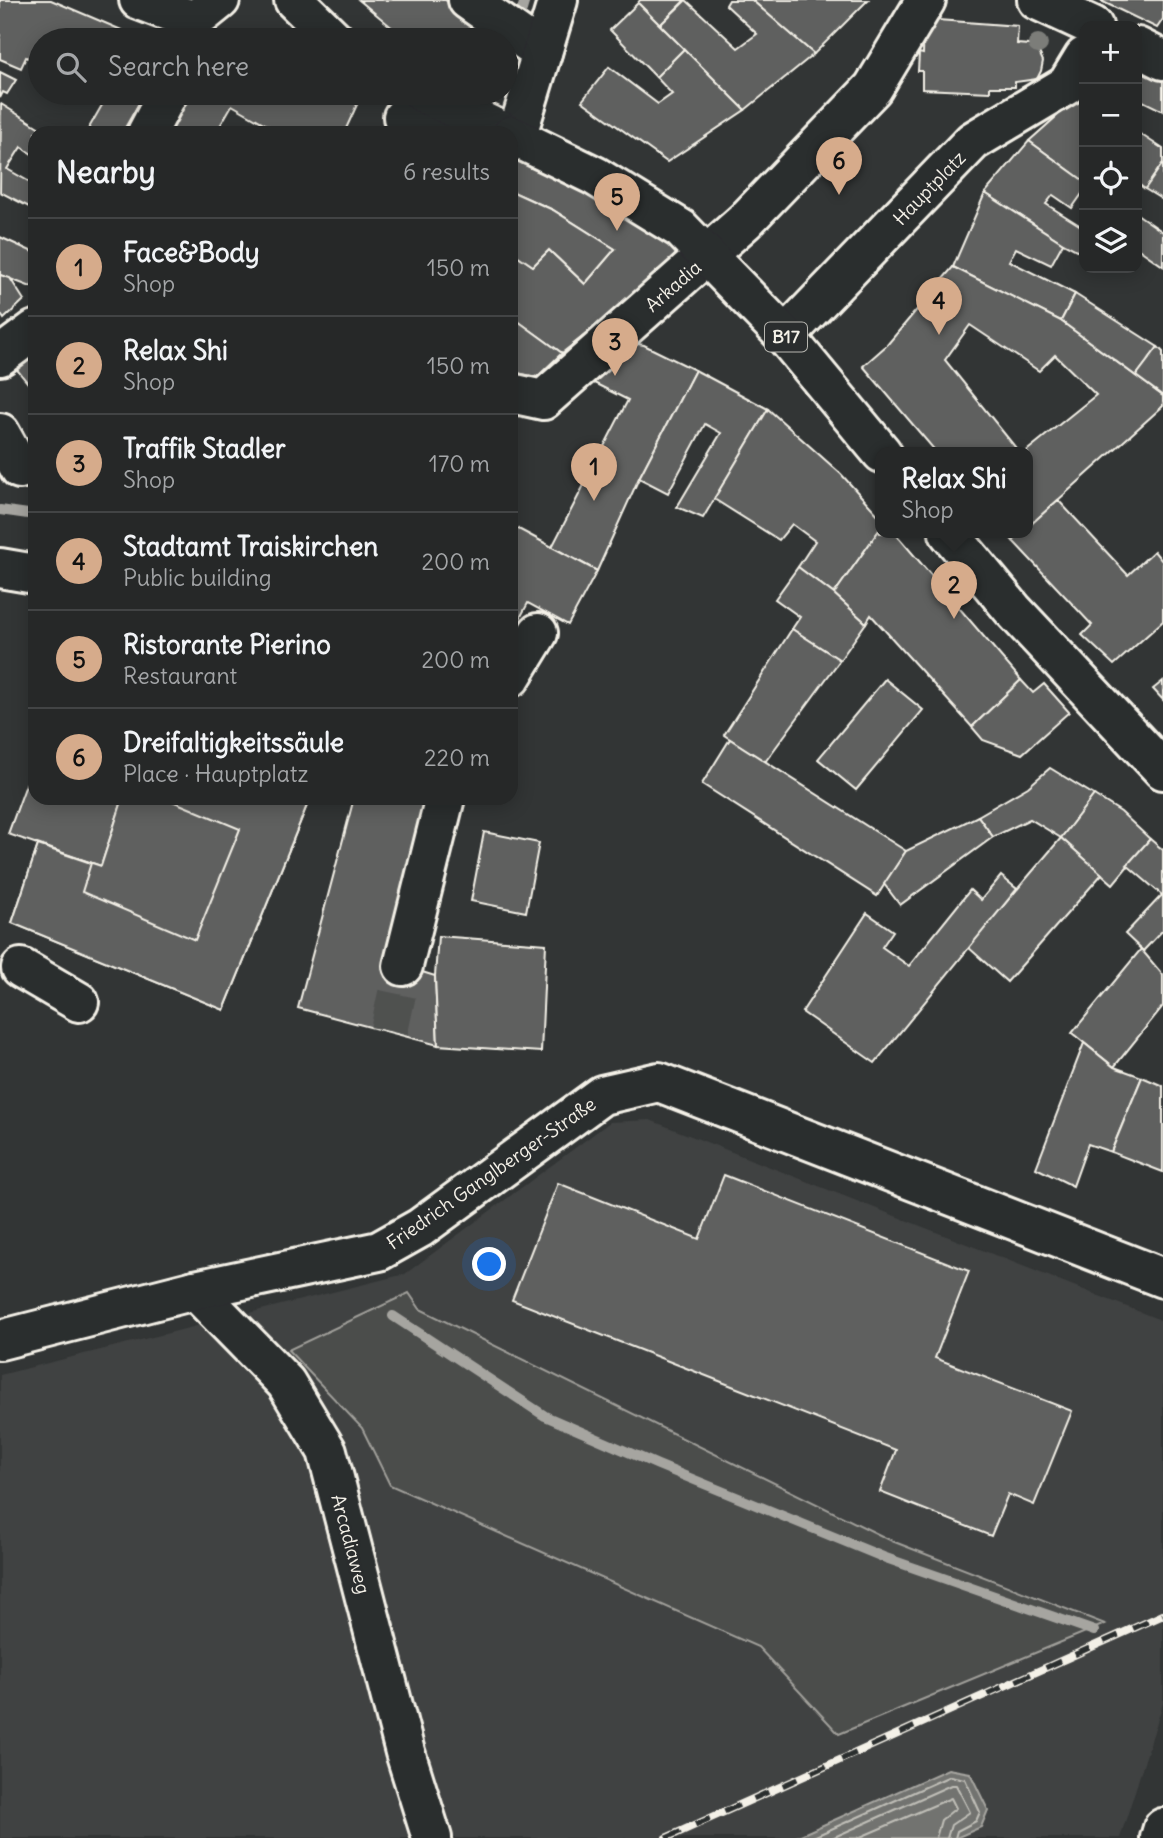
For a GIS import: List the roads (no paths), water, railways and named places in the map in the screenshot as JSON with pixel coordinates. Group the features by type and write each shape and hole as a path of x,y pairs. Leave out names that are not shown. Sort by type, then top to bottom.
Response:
{"street":[{"path":"139,0 202,20"},
{"path":"294,0 323,28"},
{"path":"468,0 507,28"},
{"path":"518,73 524,40 558,0"},
{"path":"709,255 873,88 926,0"},
{"path":"1037,0 1082,21"},
{"path":"518,36 524,40"},
{"path":"1142,50 1163,60"},
{"name":"Hauptplatz","path":"785,336 974,141 1066,85 1079,65"},
{"path":"151,126 162,105"},
{"path":"508,126 512,105"},
{"name":"B17","path":"421,113 477,126"},
{"name":"B17","path":"518,138 595,176 681,229 785,336 877,447"},
{"name":"Arkadia","path":"527,396 709,255"},
{"path":"0,356 28,335"},
{"path":"0,433 20,469"},
{"path":"953,538 1013,610 1163,770"},
{"path":"0,568 28,573"},
{"path":"518,666 538,633"},
{"path":"403,966 443,805"},
{"path":"21,968 79,1002"},
{"name":"Friedrich Ganglberger-Straße","path":"0,1340 195,1290 379,1251 420,1228 602,1095 659,1082 1163,1278"},
{"name":"Arcadiaweg","path":"195,1290 286,1383 327,1451 405,1752 432,1838"},
{"path":"1160,1838 1163,1828"}],"water":[{"path":"948,1769 970,1773 988,1810 981,1827 956,1838 794,1838"}],"waterway":[{"path":"517,26 525,0"},
{"path":"473,111 477,105"},
{"path":"0,510 28,514"},
{"path":"393,1316 545,1416 883,1557 1094,1631"}],"tunnel":[{"path":"389,1031 403,966"}],"railway":[{"path":"666,1838 1163,1615"}],"place":[{"name":"Dreifaltigkeitssäule","path":"839,195"},
{"name":"Ristorante Pierino","path":"617,231"},
{"name":"Stadtamt Traiskirchen","path":"939,335"},
{"name":"Traffik Stadler","path":"615,376"},
{"name":"Face&Body","path":"594,501"},
{"name":"Relax Shi","path":"954,619"}]}
